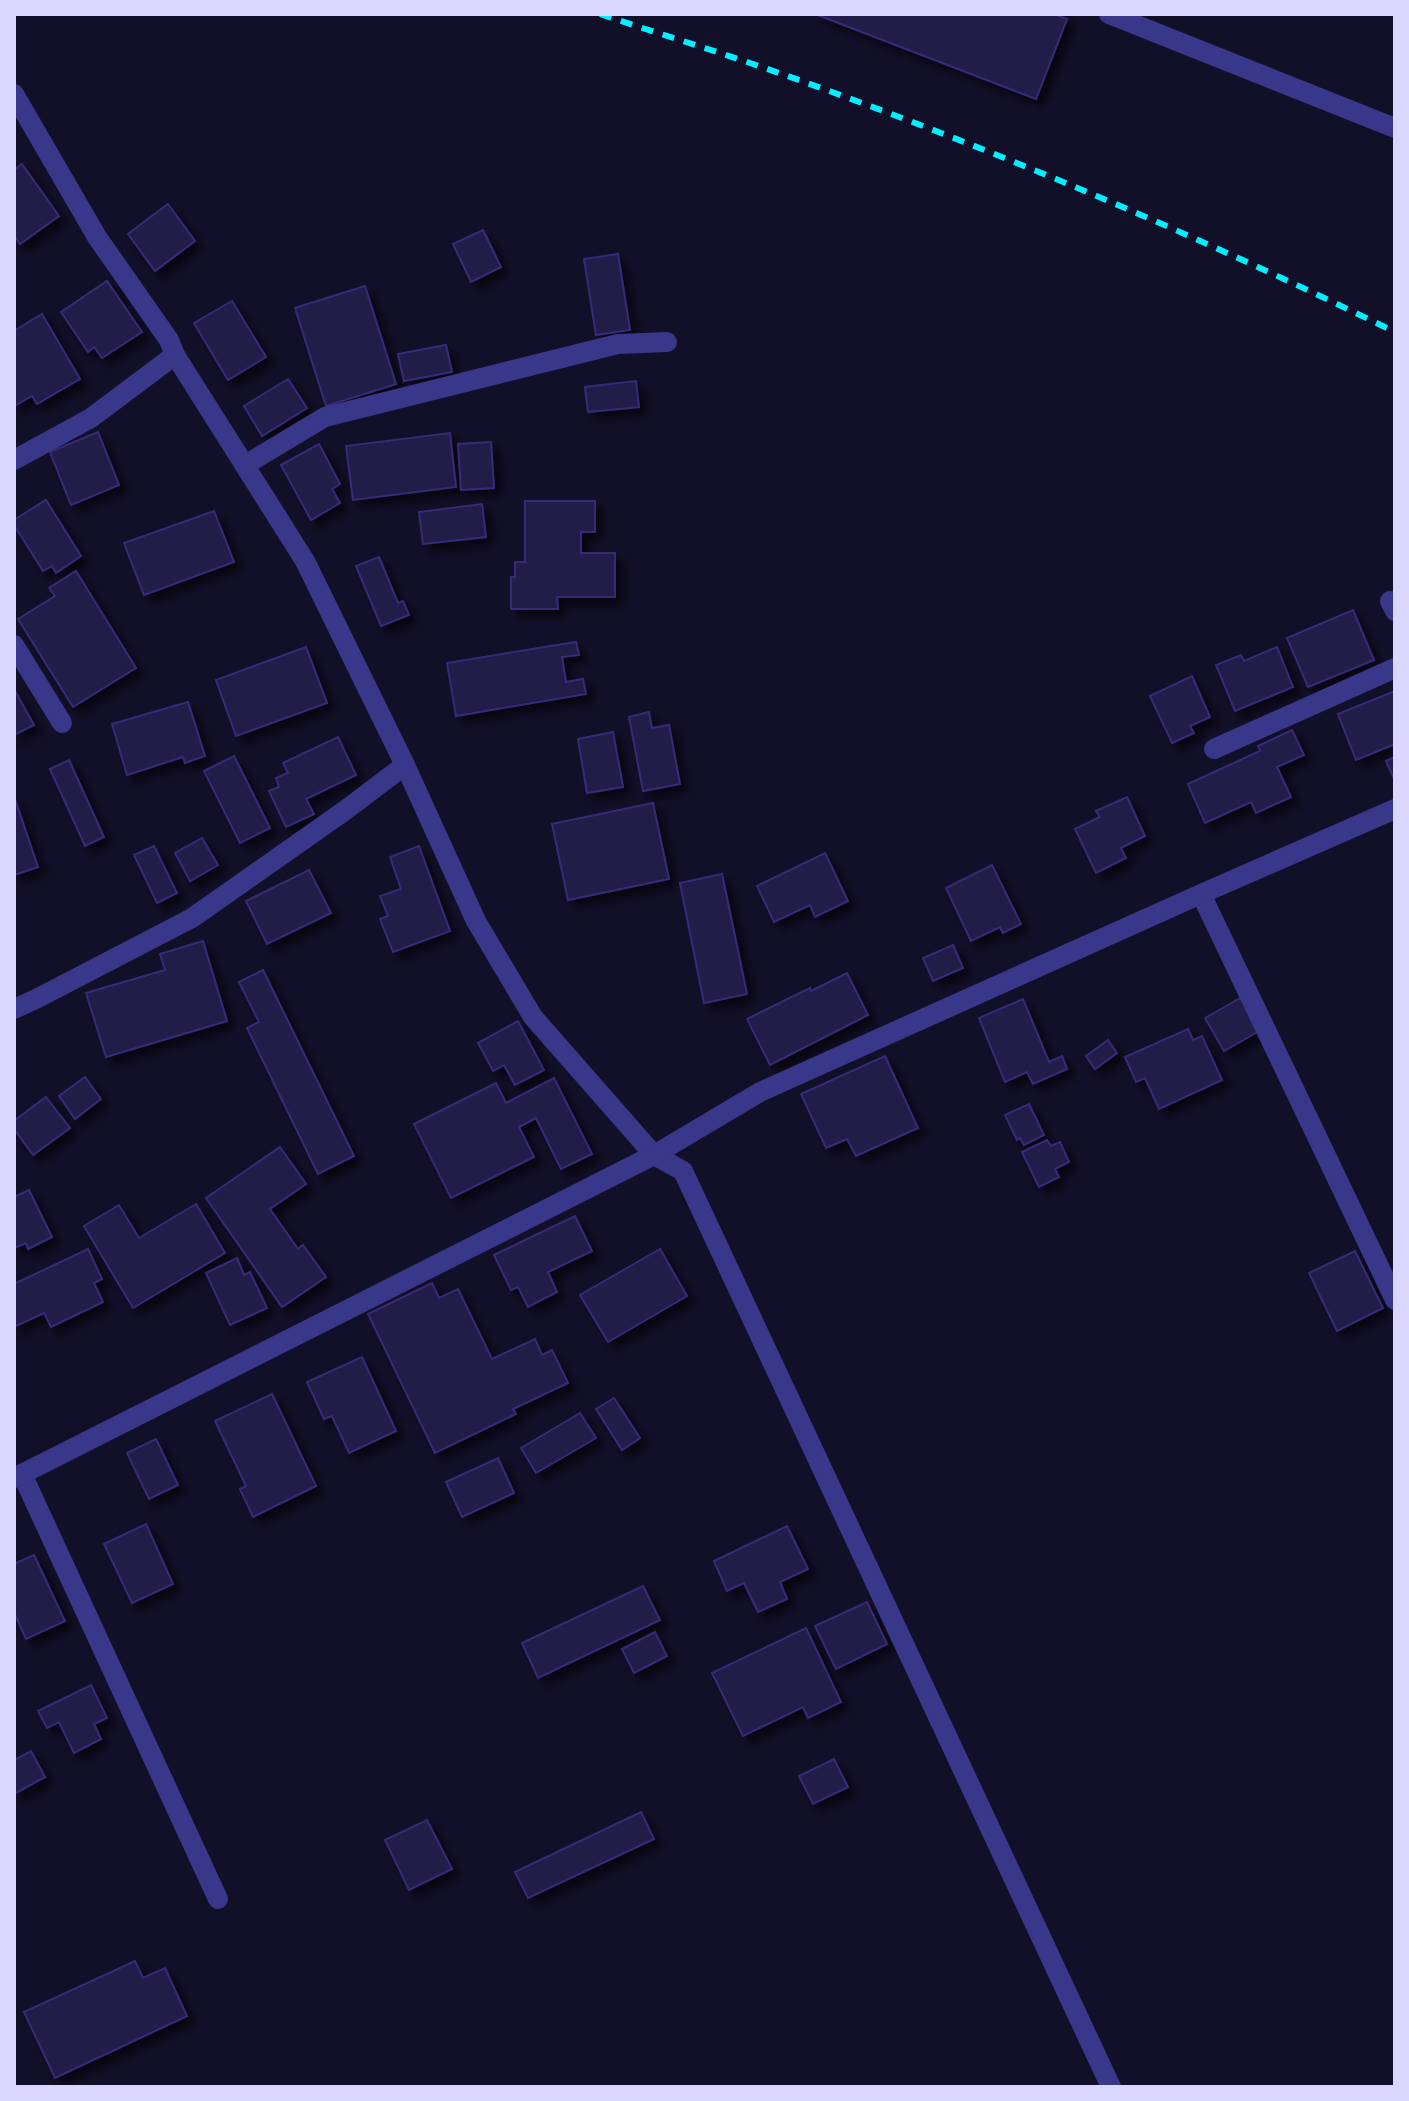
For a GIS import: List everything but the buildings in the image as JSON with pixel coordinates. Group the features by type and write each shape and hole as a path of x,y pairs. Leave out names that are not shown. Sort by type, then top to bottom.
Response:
{"street":[{"path":"1109,14 1395,128"},
{"path":"14,94 97,237 169,340 175,355 305,561 405,765 476,921 533,1017 654,1155 683,1171 1111,2087"},
{"path":"245,465 325,417 618,344 667,342"},
{"path":"14,460 91,418 175,355"},
{"path":"14,645 62,723"},
{"path":"1214,749 1395,668"},
{"path":"14,1009 192,918 405,765"},
{"path":"218,1899 18,1476 654,1155 760,1092 1395,809"},
{"path":"1201,894 1395,1300"}],"railway":[{"path":"600,14 779,73 936,131 1168,226 1395,332"}]}
